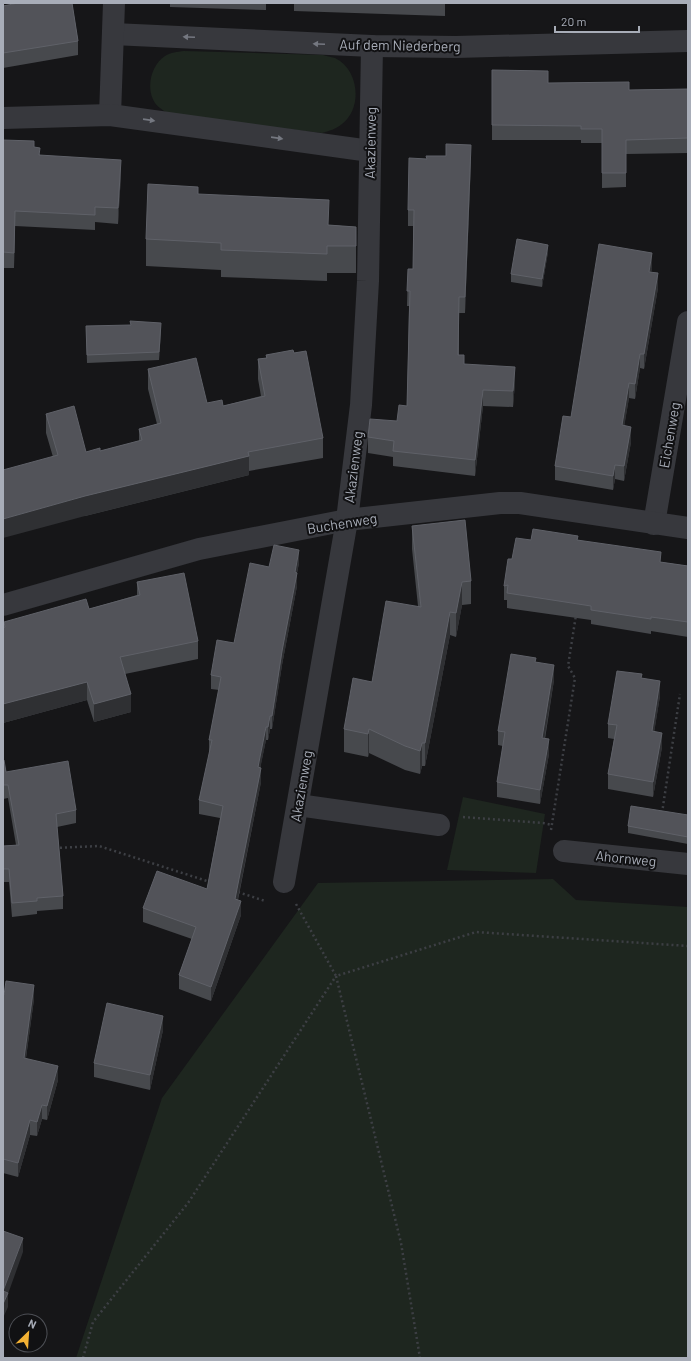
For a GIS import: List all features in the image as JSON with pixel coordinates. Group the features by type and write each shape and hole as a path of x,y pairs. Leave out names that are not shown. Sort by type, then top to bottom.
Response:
{"street":[{"path":"110,115 114,3"},
{"name":"Auf dem Niederberg","path":"112,34 372,46 456,47 688,41"},
{"name":"Akazienweg","path":"284,882 347,520 361,405 366,345 372,46"},
{"path":"3,118 110,115 370,151"},
{"name":"Eichenweg","path":"654,524 688,322"},
{"name":"Buchenweg","path":"3,605 199,549 347,520 500,503 520,503 688,528"},
{"path":"298,805 439,825"},
{"name":"Ahornweg","path":"564,851 688,864"}],"path":[{"path":"564,851 550,839 575,678 568,666 576,612"},
{"path":"662,815 680,694"},
{"path":"439,825 458,817 544,823 552,825"},
{"path":"47,849 99,846 213,883"},
{"path":"236,891 274,903 284,882"},
{"path":"284,882 336,976 401,1243 420,1358"},
{"path":"83,1358 93,1322 188,1203 336,976 476,932 688,946"}],"shaded area":[{"path":"184,51 323,55 335,58 343,63 353,79 355,99 353,108 349,117 342,124 335,129 322,133 171,115 155,103 150,89 150,81 155,67 165,56 174,52"},
{"path":"463,797 545,814 536,873 447,870"},
{"path":"553,879 576,900 688,907 688,1358 76,1358 162,1098 318,883"}],"building":[{"path":"18,3 72,3 78,41 3,53 3,6"},
{"path":"492,70 548,71 548,83 629,82 629,90 688,89 688,138 626,140 626,173 602,173 602,129 581,129 581,126 492,125"},
{"path":"3,140 34,141 34,147 40,148 39,155 121,160 118,208 95,207 95,215 15,211 14,253 3,252"},
{"path":"446,144 471,145 465,297 459,297 458,355 464,355 464,364 515,367 513,391 483,390 475,460 393,451 394,441 368,437 370,419 397,421 399,405 407,406 410,291 407,291 408,269 413,269 414,210 408,210 409,158 427,159 426,156 446,156"},
{"path":"148,184 198,187 198,194 329,200 328,225 356,227 356,246 327,246 327,254 221,250 221,243 146,239"},
{"path":"517,239 548,245 542,279 511,274"},
{"path":"599,244 652,253 649,272 658,273 644,354 640,354 635,384 629,383 622,425 631,427 624,466 615,465 613,476 555,466 563,416 571,417"},
{"path":"130,321 161,323 159,352 87,355 86,326 131,325"},
{"path":"293,350 294,353 306,351 323,438 248,452 249,456 85,496 3,519 3,470 58,455 46,414 74,406 86,452 100,448 100,451 142,440 139,429 161,423 148,369 196,358 207,403 222,400 223,406 265,396 258,359 267,358 266,355"},
{"path":"465,520 471,581 462,582 456,613 450,612 425,743 422,743 420,751 405,746 369,729 368,734 344,729 353,678 372,682 386,601 421,607 412,526"},
{"path":"533,529 578,536 577,540 661,552 660,562 688,566 688,622 651,617 651,619 591,610 591,606 507,593 508,585 504,586 508,559 512,559 516,538 531,540"},
{"path":"274,545 299,550 295,572 297,573 282,651 272,716 270,716 268,727 266,727 258,767 261,768 235,899 241,901 211,987 179,975 196,927 143,908 157,871 207,889 223,806 199,800 212,740 209,740 221,677 211,675 217,640 234,643 250,563 269,567"},
{"path":"184,573 198,641 120,657 131,694 94,704 87,682 3,704 4,622 86,599 89,609 140,595 137,582"},
{"path":"511,654 536,658 535,662 554,665 542,738 549,739 540,790 497,782 505,732 498,731"},
{"path":"617,671 642,674 641,678 660,681 652,731 662,733 653,782 608,774 617,725 608,724"},
{"path":"3,760 6,772 68,761 76,810 56,814 63,896 37,898 37,901 12,903 9,869 3,869 3,846 19,845 8,785 3,785"},
{"path":"631,806 688,815 688,837 628,826"},
{"path":"6,981 34,985 24,1058 58,1066 47,1106 42,1105 37,1122 30,1120 18,1163 3,1159 3,995"},
{"path":"107,1003 163,1016 150,1075 94,1063"},
{"path":"3,1231 23,1238 3,1291"},
{"path":"3,1291 8,1293 3,1304"}]}
